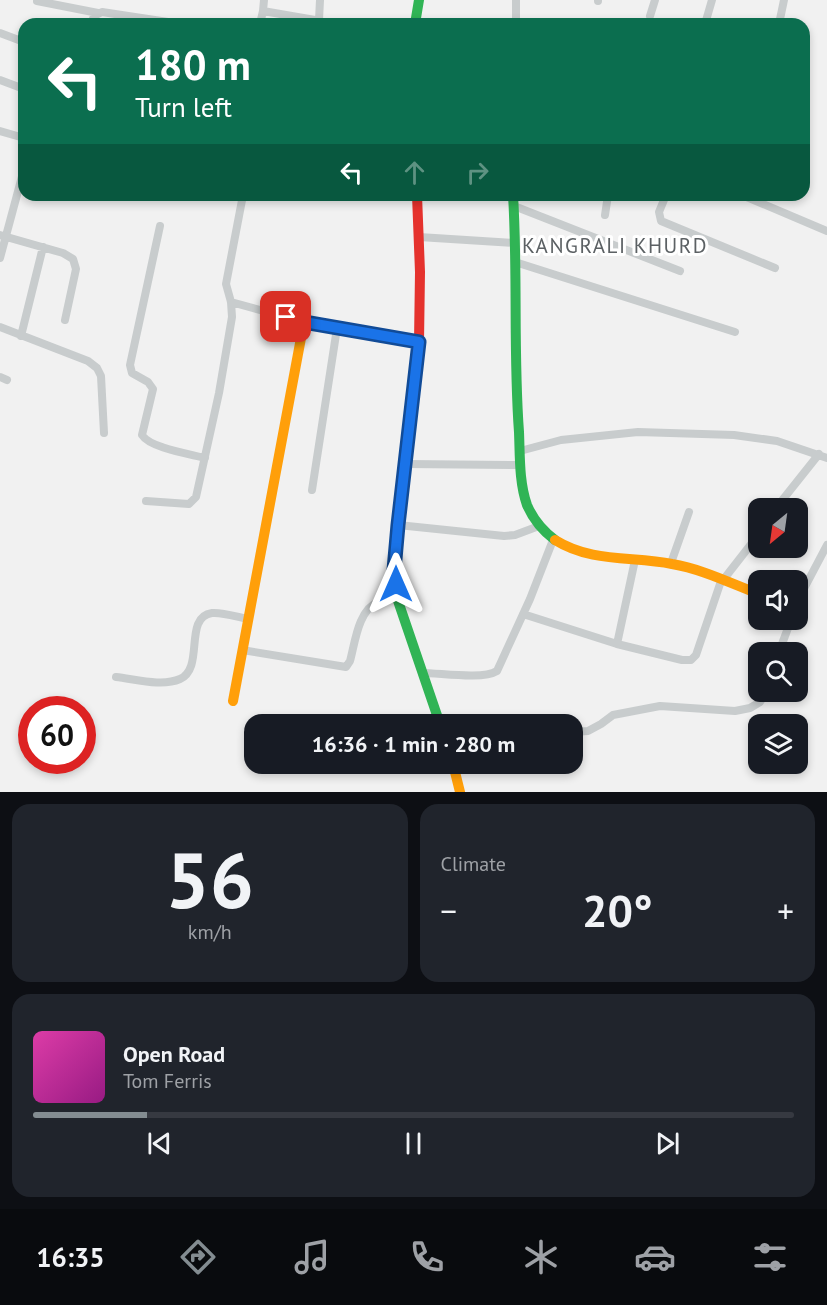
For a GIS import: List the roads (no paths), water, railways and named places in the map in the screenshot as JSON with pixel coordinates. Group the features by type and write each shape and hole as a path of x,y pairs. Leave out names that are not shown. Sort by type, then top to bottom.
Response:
{"street":[{"path":"261,18 264,0"},
{"path":"319,18 320,0"},
{"path":"416,18 419,0"},
{"path":"516,0 516,18"},
{"path":"650,16 655,0"},
{"path":"707,18 712,0"},
{"path":"780,18 784,0"},
{"path":"37,1 98,13 142,18"},
{"path":"262,11 289,18"},
{"path":"95,18 98,13"},
{"path":"0,33 18,40"},
{"path":"0,80 18,86"},
{"path":"0,131 18,136"},
{"path":"0,258 3,236 18,188"},
{"path":"146,501 189,504 196,497 221,383 232,317 226,284 242,201"},
{"path":"417,201 419,342 394,570 397,597 436,714"},
{"path":"513,201 516,383 521,465 526,501 539,526 553,540 601,559 671,563 748,590"},
{"path":"515,201 680,271"},
{"path":"605,215 607,201"},
{"path":"664,201 660,213 661,221 775,268"},
{"path":"756,201 827,231"},
{"path":"160,226 130,365 132,373 148,382 153,389 142,435 144,439 156,444 205,458"},
{"path":"3,236 70,256 76,264 64,320"},
{"path":"419,237 515,243"},
{"path":"21,336 43,247"},
{"path":"515,262 735,332"},
{"path":"231,302 304,322 419,342"},
{"path":"233,700 304,322"},
{"path":"0,327 88,361 97,368 101,376 104,433"},
{"path":"312,490 337,328"},
{"path":"520,451 561,440 638,432 734,435 777,441 823,456 785,498"},
{"path":"406,464 521,465"},
{"path":"671,563 689,512"},
{"path":"398,525 504,536 515,535 539,526"},
{"path":"422,673 493,674 501,665 553,540"},
{"path":"808,585 823,562 827,545"},
{"path":"523,614 617,644 682,660 691,660 696,655 718,588 748,550"},
{"path":"617,644 635,560"},
{"path":"243,650 346,667 368,608 377,602 397,597"},
{"path":"116,677 151,681 180,680 190,669 196,630 199,621 204,616 218,613 248,619"},
{"path":"583,731 601,724 613,715 660,706 735,711 750,708 760,702"},
{"path":"456,774 460,792"}],"district":[{"name":"KANGRALI KHURD","path":"615,246"}]}
